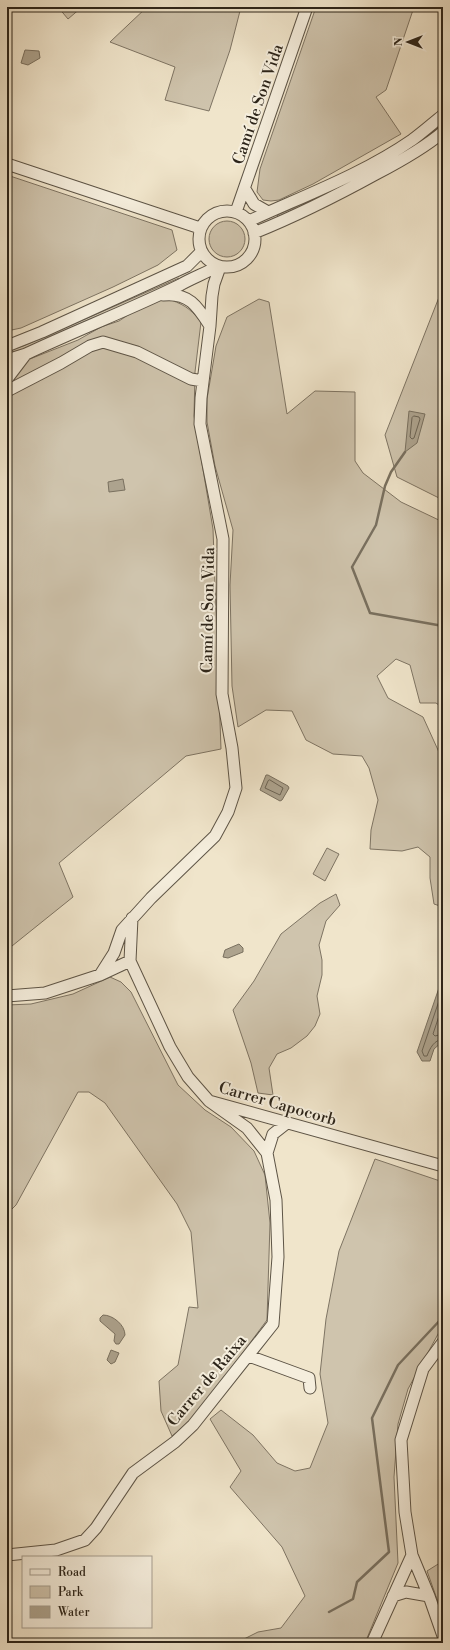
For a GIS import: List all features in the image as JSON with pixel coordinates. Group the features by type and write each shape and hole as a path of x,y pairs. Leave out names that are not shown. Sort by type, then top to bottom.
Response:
{"street":[{"name":"Camí de Son Vida","path":"236,212 307,7"},
{"path":"249,221 348,176 383,158 413,140 443,115"},
{"path":"254,233 277,224 347,190 397,163 434,140 443,132"},
{"path":"7,164 200,228"},
{"path":"245,189 248,197 254,204 268,212"},
{"path":"222,211 236,212 249,221 254,233 255,244 250,255 242,263 231,267 219,266 209,262 201,252 198,240 200,228 209,216 222,211"},
{"path":"7,346 42,332 187,266 201,252"},
{"name":"Camí de Son Vida","path":"100,974 114,953 122,930 132,918 215,836 228,812 236,788 232,748 222,694 223,539 200,424 203,381 214,284 219,266"},
{"path":"7,360 26,354 219,266"},
{"path":"156,296 174,294 194,303 210,326"},
{"path":"7,391 62,363 90,346 103,342 137,352 191,380 203,381"},
{"path":"7,378 26,354"},
{"name":"Carrer Capocorb","path":"132,918 130,962 170,1047 188,1077 210,1101 443,1166"},
{"path":"7,996 45,993 130,962"},
{"name":"Carrer de Raixa","path":"7,1555 56,1550 85,1540 96,1528 133,1473 175,1442 193,1425 273,1324 278,1257 276,1207 267,1153 247,1128 210,1101"},
{"name":"Carrer de Raixa","path":"267,1153 274,1134 287,1123"},
{"path":"443,1342 424,1369 401,1440 405,1512 412,1554 443,1636"},
{"path":"249,1356 309,1378 310,1388"},
{"path":"372,1643 412,1554"},
{"path":"393,1596 406,1592 429,1596"}],"green space":[{"path":"58,7 82,7 68,19"},
{"path":"147,7 241,7 230,50 209,111 165,100 175,67 110,42"},
{"path":"316,7 414,7 386,90 376,97 401,134 313,184 279,200 263,200 257,192 260,169"},
{"path":"443,121 443,126 425,140 385,166 279,218 277,215 304,203"},
{"path":"7,175 172,230 177,250 158,265 113,287 21,328 7,331"},
{"path":"231,221 240,226 244,232 244,246 240,252 231,257 223,257 214,252 210,246 209,235 214,226 220,222"},
{"path":"179,278 179,280 59,335 7,356 7,351 23,346"},
{"path":"443,287 443,500 397,477 385,435"},
{"path":"165,298 177,302 185,307 201,322 195,372 194,416 213,529 221,749 186,756 59,863 73,897 7,950 7,368 78,340 101,327 119,321 137,309"},
{"path":"259,299 269,302 287,414 315,391 355,392 355,461 363,473 401,502 443,522 443,708 436,703 420,703 410,665 396,659 377,676 388,698 423,717 443,761 443,907 434,904 430,878 430,857 418,847 402,851 370,849 371,830 378,800 369,768 362,756 333,754 306,740 292,711 266,710 238,727 232,686 230,585 233,530 215,466 207,422 207,399 216,346 227,317"},
{"path":"327,848 339,854 325,881 313,874"},
{"path":"336,894 340,905 326,921 319,945 322,960 322,975 317,996 320,1014 315,1026 307,1036 291,1048 277,1054 269,1068 273,1095 258,1093 251,1063 233,1010 254,981 281,934 320,903"},
{"path":"110,977 121,982 131,992 178,1085 205,1110 231,1127 254,1151 265,1175 270,1223 267,1320 192,1421 172,1436 161,1411 159,1381 178,1365 189,1307 198,1308 191,1232 177,1204 105,1103 89,1092 78,1092 16,1205 7,1214 7,1005 31,1004 73,994"},
{"path":"375,1159 443,1182 443,1325 408,1389 398,1424 394,1477 398,1563 365,1643 236,1643 258,1632 281,1628 305,1596 282,1547 230,1487 241,1471 210,1419 221,1410 253,1435 277,1463 295,1471 310,1468 328,1423 320,1374 326,1319 339,1251"},
{"path":"443,1561 443,1616 427,1571"}],"water":[{"path":"25,50 39,51 40,58 28,65 21,63"},
{"path":"409,411 425,414 417,443 405,452"},
{"path":"123,479 125,490 109,492 108,482"},
{"path":"266,775 288,786 289,788 282,800 280,801 260,790"},
{"path":"239,944 243,948 243,952 228,958 223,957 225,950"},
{"path":"441,982 443,984 443,1041 434,1049 430,1061 422,1061 417,1052"},
{"path":"103,1315 111,1317 121,1324 125,1335 119,1344 116,1344 114,1341 115,1334 100,1321 100,1318"},
{"path":"111,1350 119,1353 115,1362 111,1364 107,1360"}],"waterway":[{"path":"405,452 391,472 385,486 376,525 352,567 370,613 443,626"},
{"path":"329,1612 353,1599 357,1582 389,1552 372,1418 398,1365 443,1317"}]}
